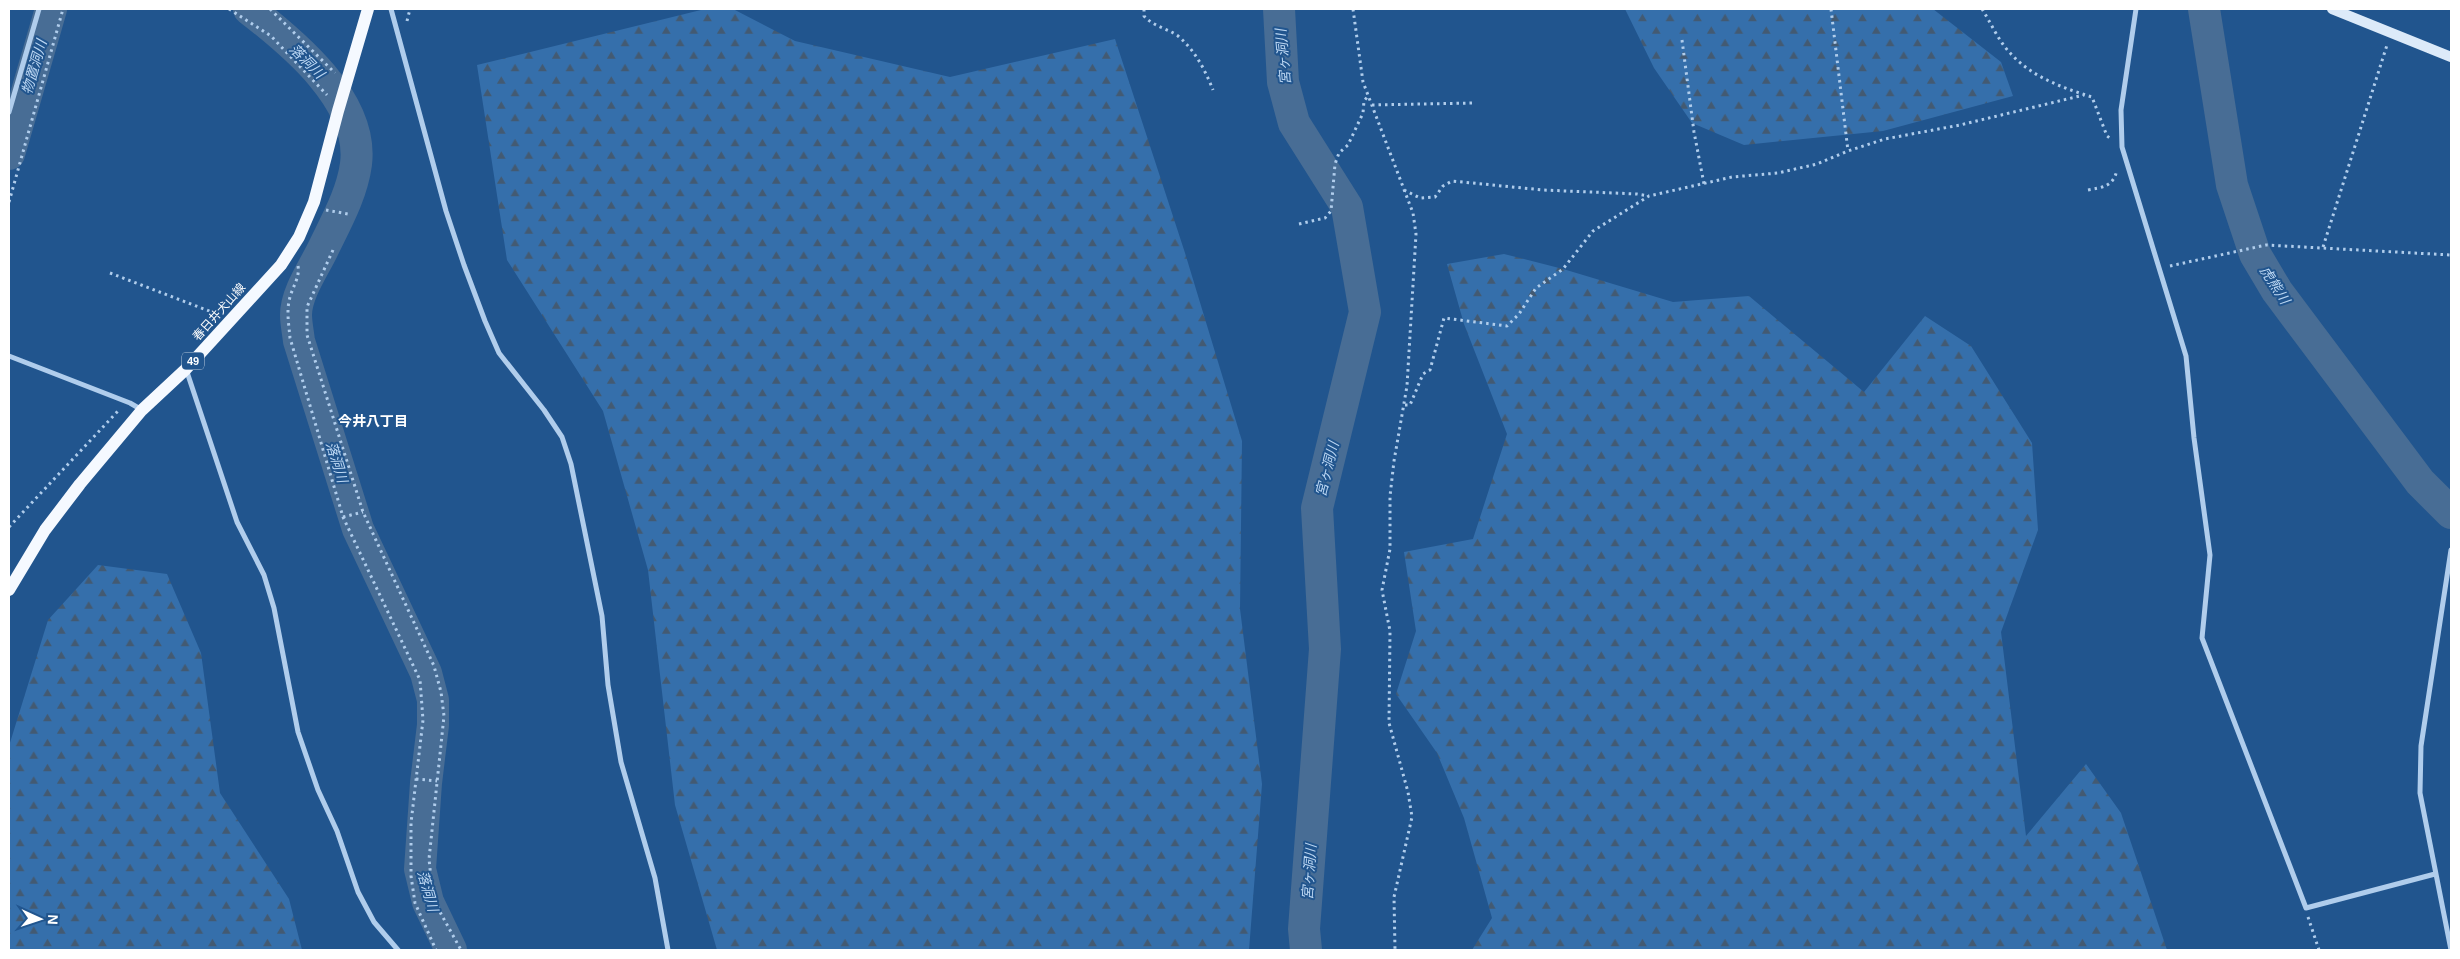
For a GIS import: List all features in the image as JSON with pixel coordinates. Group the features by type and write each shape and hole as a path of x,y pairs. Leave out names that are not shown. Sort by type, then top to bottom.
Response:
{"main road":[{"name":"春日井犬山線","path":"9,590 45,530 80,484 142,410 186,369 281,265 298,237 314,202 368,9"},
{"path":"2332,9 2451,57"}],"street":[{"path":"9,112 39,9"},
{"path":"391,9 446,210 485,321 499,353 544,410 562,437 571,464 602,616 608,685 621,762 655,878 668,950"},
{"path":"2136,9 2121,110 2122,147 2186,356 2194,438 2210,555 2202,638 2306,908 2435,874"},
{"path":"9,356 130,403 142,410"},
{"path":"186,369 237,522 264,575 274,608 298,732 318,790 337,831 358,892 374,922 398,950"},
{"path":"2451,550 2421,746 2420,793 2451,950"}],"path":[{"path":"9,202 63,9"},
{"path":"229,9 278,43 330,98 338,111"},
{"path":"270,9 347,86"},
{"path":"1144,9 1144,16 1152,24 1178,36 1201,62 1213,90"},
{"path":"1353,9 1358,53 1368,95 1413,213 1416,234 1414,294 1405,405 1394,461 1390,496 1390,549 1382,590 1390,631 1389,723 1408,792 1412,817 1394,897 1395,950"},
{"path":"1831,9 1848,151"},
{"path":"1982,9 2010,53 2029,71 2092,97 2107,136 2122,147 2114,180 2108,186 2088,190"},
{"path":"2323,247 2391,33"},
{"path":"1682,40 1694,132 1704,184"},
{"path":"1299,224 1325,218 1331,211 1334,170 1339,153 1348,145 1363,113 1364,101 1368,95"},
{"path":"1405,405 1410,406 1423,374 1430,370 1444,318 1507,326 1519,314 1536,288 1563,268 1593,231 1649,196 1732,177 1778,173 1817,164 1848,151 1885,139 1960,125 2084,95"},
{"path":"1372,104 1473,102"},
{"path":"1404,190 1420,198 1435,197 1442,186 1452,181 1649,196"},
{"path":"329,209 348,214"},
{"path":"2160,270 2179,263 2266,245 2451,255"},
{"path":"333,250 307,308 308,335 363,512 434,666 441,692 444,716 429,859 432,888 440,912 461,950"},
{"path":"296,261 299,268 298,276 290,297 288,313 290,338 344,517 420,680 423,720 411,823 410,876 415,903 436,950"},
{"path":"110,273 221,315 229,322"},
{"path":"9,527 116,412 130,403"},
{"path":"344,517 363,512"},
{"path":"417,779 436,780"},
{"path":"2306,908 2319,950"}],"green space":[{"path":"705,9 733,9 795,41 950,77 1115,39 1185,253 1242,441 1240,609 1262,784 1249,950 717,950 675,805 648,570 603,411 507,260 477,65"},
{"path":"1625,9 1933,9 2001,62 2013,96 1883,131 1744,145 1692,123 1654,68"},
{"path":"1504,254 1563,269 1673,302 1749,296 1864,392 1925,316 1971,346 2032,443 2038,530 2001,632 2026,836 2086,764 2121,813 2167,950 1472,950 1492,918 1464,818 1437,753 1396,694 1416,631 1404,552 1473,539 1507,434 1464,324 1447,264"},
{"path":"98,565 167,574 201,653 220,793 289,899 302,950 9,950 9,746 48,620"}],"waterway":[{"name":"物置洞川","path":"9,154 51,9"},
{"name":"落洞川","path":"249,9 304,56 322,76 337,96 349,118 356,141 356,164 351,186 338,218 302,289 297,307 297,324 299,341 358,529 426,673 433,700 433,725 426,783 420,869 428,902 451,950"},
{"name":"宮ヶ洞川","path":"1279,9 1283,82 1294,123 1347,207 1365,312 1317,508 1325,649 1304,929 1306,950"},
{"name":"虎熊川","path":"2204,9 2232,185 2255,254 2277,291 2420,482 2451,513"}],"district":[{"name":"今井八丁目","path":"373,421"}]}
